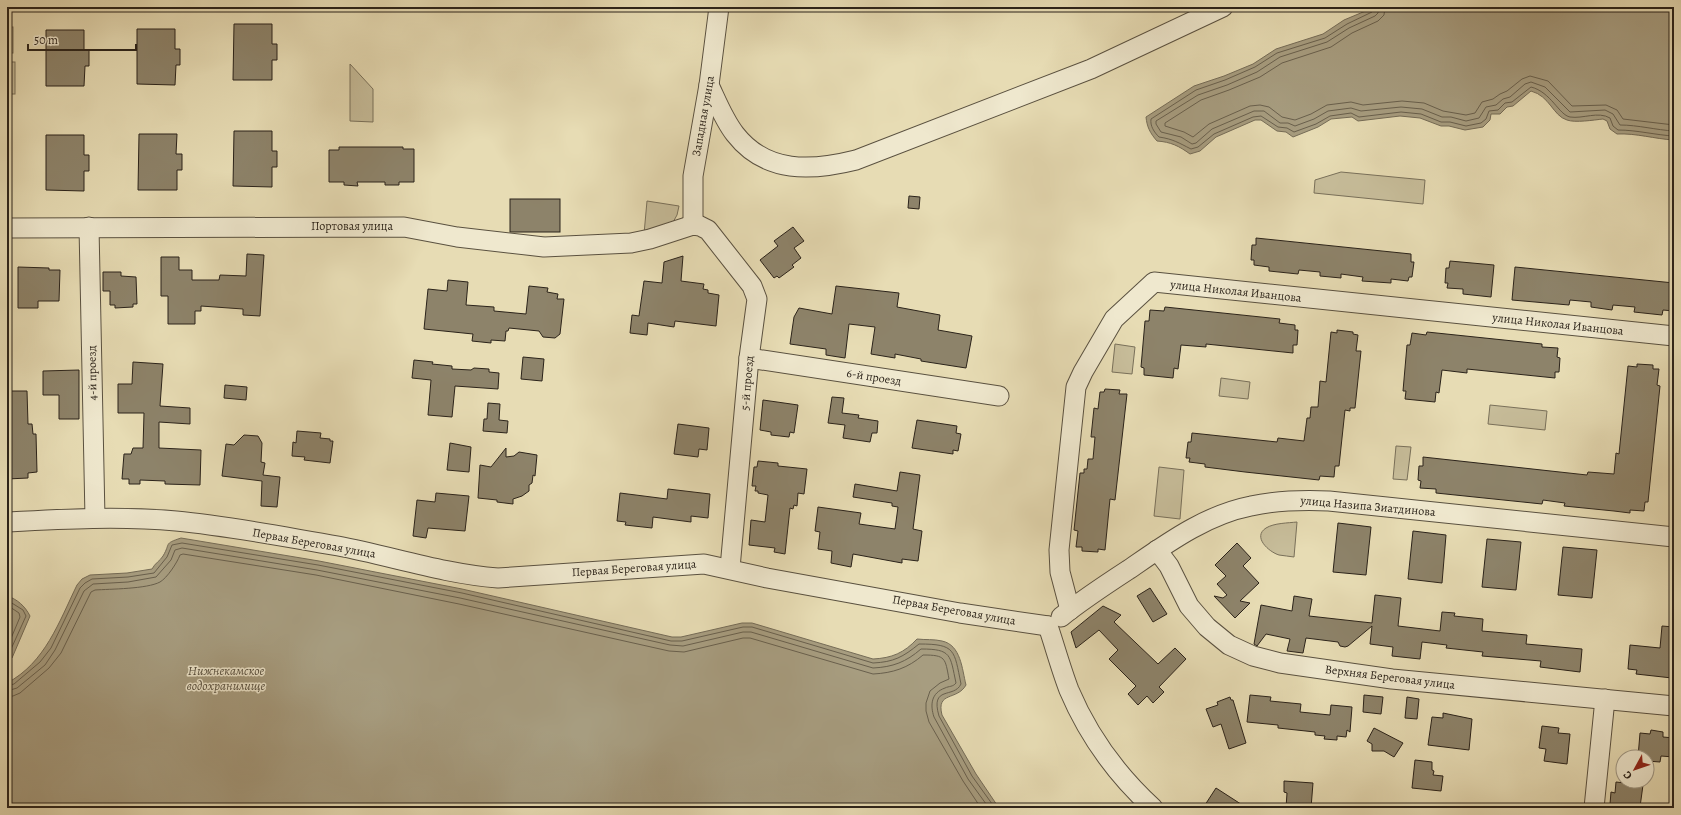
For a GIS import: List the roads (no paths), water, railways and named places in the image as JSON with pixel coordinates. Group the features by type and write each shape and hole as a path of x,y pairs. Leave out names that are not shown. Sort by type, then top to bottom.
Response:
{"street":[{"name":"Западная улица","path":"693,225 693,176 710,86 719,7"},
{"path":"710,86 723,116 736,135 754,152 770,162 789,166 831,166 856,160 1091,69 1223,7"},
{"name":"Портовая улица","path":"7,228 404,227 458,237 544,247 630,243 650,239 693,225"},
{"name":"5-й проезд","path":"693,225 700,226 708,230 752,286 756,299 749,358 730,568"},
{"name":"4-й проезд","path":"89,227 95,518"},
{"name":"улица Николая Иванцова","path":"1070,610 1062,582 1058,557 1076,387 1083,372 1114,319 1154,282 1674,336"},
{"name":"6-й проезд","path":"749,358 999,396"},
{"name":"улица Назипа Зиатдинова","path":"1048,626 1157,550 1194,527 1231,511 1269,502 1295,500 1329,501 1674,537"},
{"name":"Первая Береговая улица","path":"7,522 95,518 177,521 262,533 362,551 476,576 498,578 704,564 730,568 767,578 939,609 1048,626"},
{"name":"Верхняя Береговая улица","path":"1157,550 1169,566 1189,606 1207,627 1229,645 1254,656 1280,663 1392,679 1674,706"},
{"path":"1048,626 1067,685 1086,725 1110,761 1132,788 1153,808"},
{"path":"1594,808 1605,699"}],"water":[{"path":"1375,7 1674,7 1674,140 1631,134 1617,134 1610,129 1607,121 1603,119 1580,121 1567,120 1562,118 1543,97 1531,91 1513,106 1507,107 1500,114 1491,114 1490,120 1483,127 1465,130 1449,126 1441,126 1420,118 1400,116 1358,121 1352,117 1331,119 1318,127 1293,137 1286,132 1277,131 1261,120 1255,120 1216,137 1200,151 1190,154 1175,145 1157,141 1151,133 1146,117 1194,86 1253,64 1276,49 1323,34 1344,20"},
{"name":"Нижнекамское водохранилище","path":"181,538 319,561 462,589 672,637 681,637 742,623 752,623 873,659 897,654 917,639 942,641 948,643 957,652 962,665 966,685 958,693 948,697 942,702 942,715 976,774 999,808 7,808 7,683 20,675 41,653 50,640 77,585 82,579 90,575 127,573 152,569 163,556 168,544"},
{"path":"7,596 20,603 30,616 12,658 7,662"}]}
